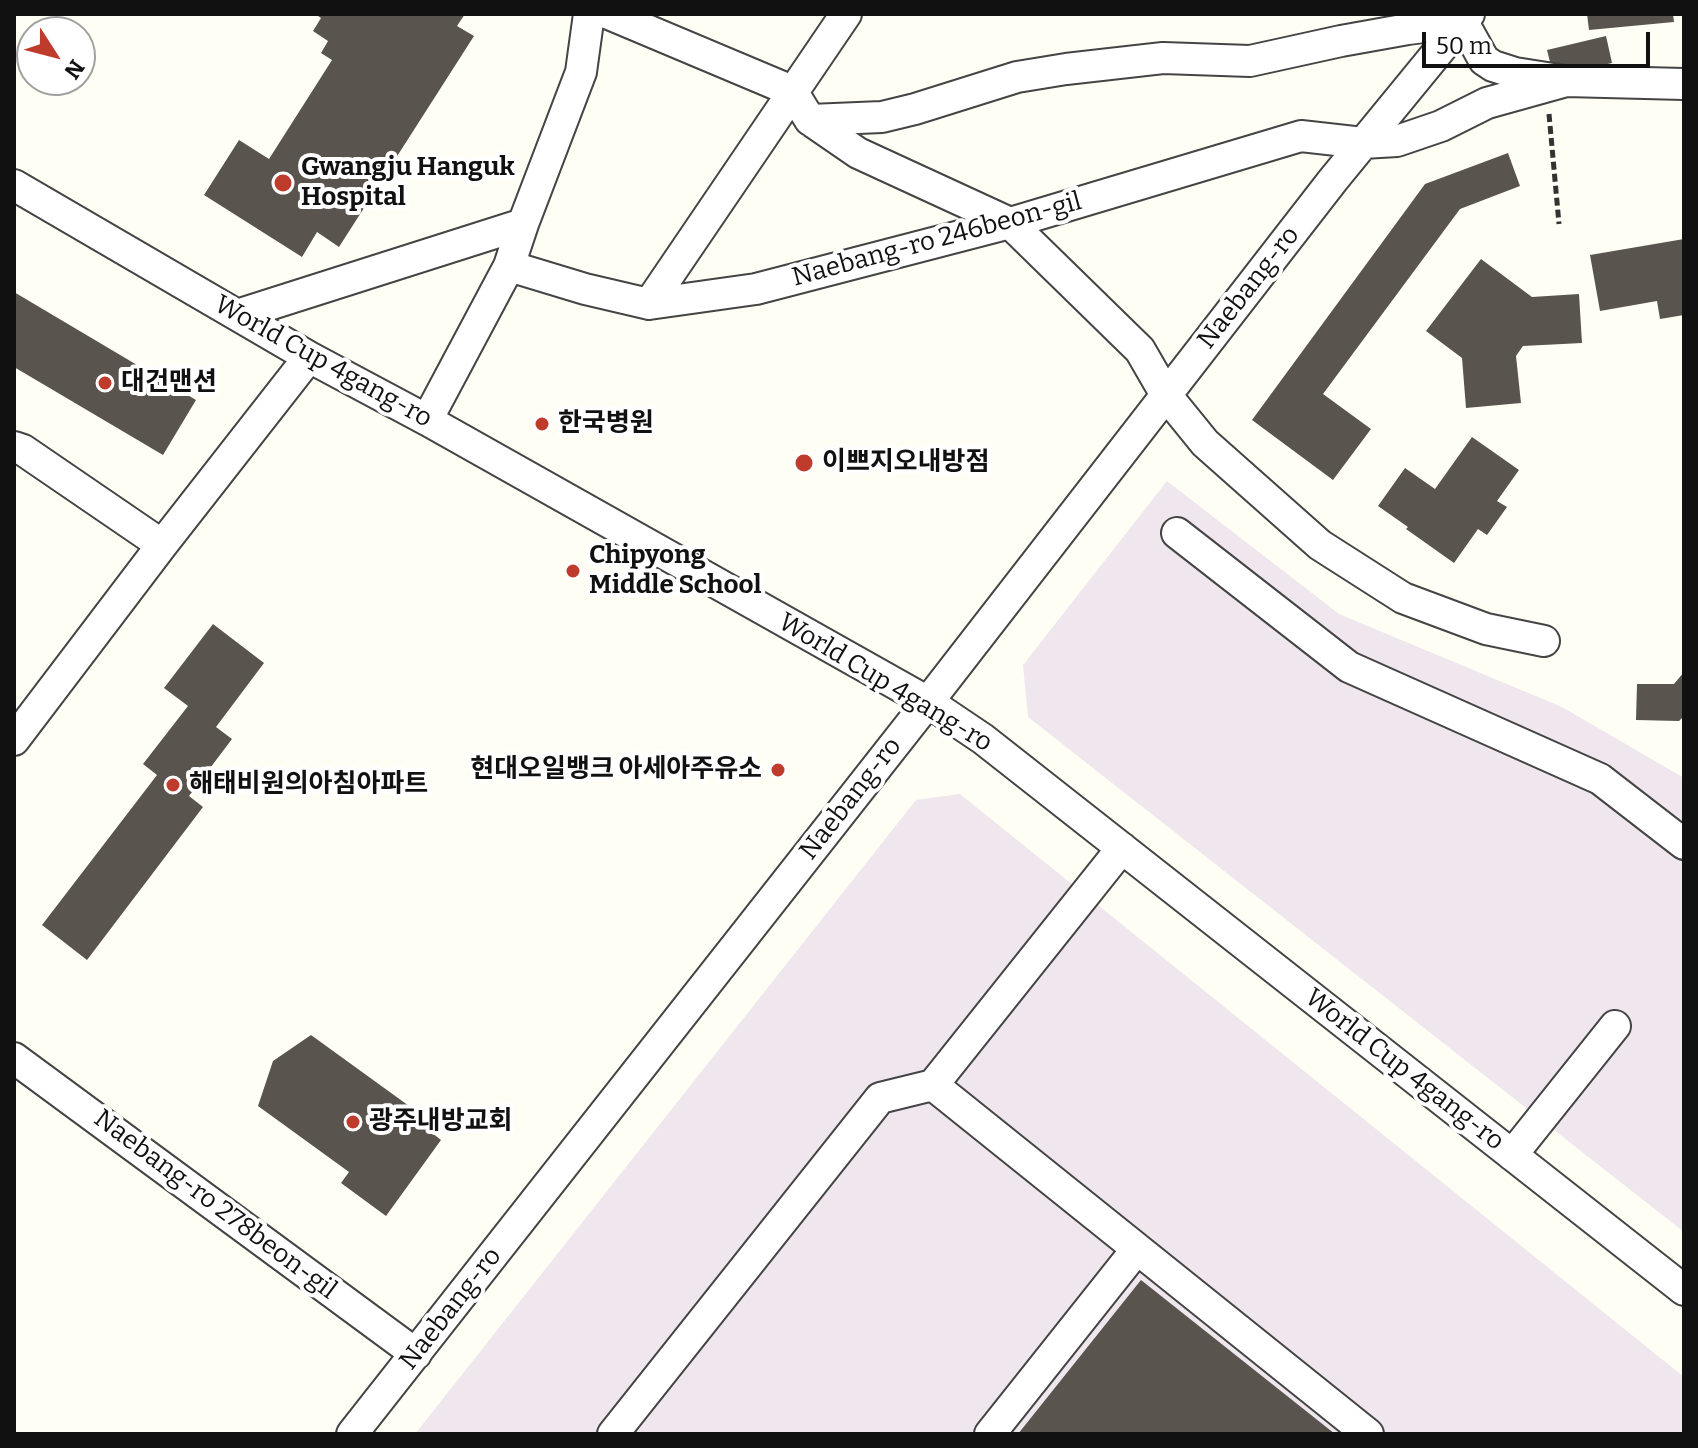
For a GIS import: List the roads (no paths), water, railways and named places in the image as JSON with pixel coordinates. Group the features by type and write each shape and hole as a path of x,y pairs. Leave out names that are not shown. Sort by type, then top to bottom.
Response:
{"street":[{"path":"427,420 509,266 581,72 589,14"},
{"path":"609,14 792,91 810,120 858,153 1010,223 1140,350 1166,395 1205,443 1320,545 1403,598 1486,629 1544,641"},
{"path":"649,304 846,14"},
{"path":"810,120 882,117 1017,77 1066,69 1163,58 1250,61 1466,18 1484,60 1515,73 1566,81 1684,84"},
{"name":"Naebang-ro","path":"352,1434 1363,143 1466,18"},
{"name":"Naebang-ro 246beon-gil","path":"509,266 649,304 756,289 1010,223 1301,136 1363,143 1397,141 1441,126 1487,103 1566,81"},
{"name":"World Cup 4gang-ro","path":"14,185 309,357 427,420 928,702 983,739 1684,1290"},
{"path":"237,315 523,224"},
{"path":"14,740 309,357"},
{"path":"14,447 23,450 162,545"},
{"path":"1177,533 1349,667 1600,779 1684,844"},
{"path":"613,1434 880,1098 933,1085 1122,848"},
{"path":"1512,1155 1615,1026"},
{"name":"Naebang-ro 278beon-gil","path":"14,1058 416,1354"},
{"path":"933,1085 1368,1434"},
{"path":"990,1434 1137,1249"}],"place":[{"name":"Gwangju Hanguk Hospital","path":"283,183"},
{"name":"대건맨션","path":"105,383"},
{"name":"한국병원","path":"542,424"},
{"name":"이쁘지오내방점","path":"804,463"},
{"name":"Chipyong Middle School","path":"573,571"},
{"name":"현대오일뱅크 아세아주유소","path":"778,770"},
{"name":"해태비원의아침아파트","path":"173,785"},
{"name":"광주내방교회","path":"353,1122"}]}
